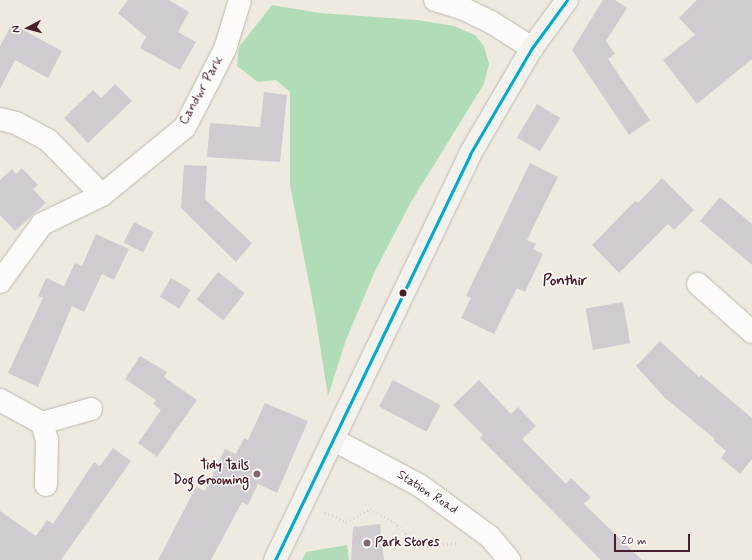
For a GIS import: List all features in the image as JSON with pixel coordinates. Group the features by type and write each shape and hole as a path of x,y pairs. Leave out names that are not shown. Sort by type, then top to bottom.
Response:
{"main road":[{"path":"275,560 302,501 334,440 470,154 532,48 567,0"}],"street":[{"name":"Candwr Park","path":"0,282 42,224 102,195 185,127 225,49 240,0"},
{"path":"435,0 464,9 491,22 532,48"},
{"path":"0,120 16,123 48,140 102,195"},
{"path":"698,284 752,332"},
{"path":"0,400 42,423 91,409"},
{"path":"42,423 47,440 46,485"},
{"name":"Station Road","path":"334,440 418,485 490,537 509,560"}],"path":[{"path":"302,501 346,522 370,509 394,522 419,547 440,547 490,537"}],"green space":[{"path":"272,5 320,13 417,20 454,26 475,35 484,46 489,64 484,84 411,202 375,271 346,340 328,396 315,314 290,185 290,92 276,80 258,82 237,66 239,47"},
{"path":"347,545 349,560 302,560 306,552"}],"building":[{"path":"128,0 169,0 189,12 178,32 196,42 180,70 140,48 146,37 118,13"},
{"path":"603,0 615,0 627,8 606,41 615,54 608,59 650,120 629,135 572,50"},
{"path":"697,0 752,0 752,59 697,104 663,60 695,35 679,18"},
{"path":"12,24 62,51 48,78 15,60 0,89 0,46"},
{"path":"115,84 132,101 88,143 64,118 93,90 101,98"},
{"path":"264,92 287,95 280,162 207,157 210,123 260,127"},
{"path":"537,104 560,118 540,151 517,137"},
{"path":"530,163 558,177 527,240 536,244 533,249 543,254 525,292 517,288 494,334 461,318 471,298 466,296"},
{"path":"184,165 207,166 205,199 252,243 236,262 181,208"},
{"path":"22,168 38,185 33,189 46,203 15,231 0,215 0,180 12,169 16,174"},
{"path":"662,178 694,210 674,230 668,224 619,273 592,245 635,201 638,203"},
{"path":"720,197 752,224 752,265 700,221"},
{"path":"134,222 154,232 143,252 124,242"},
{"path":"96,234 129,249 114,280 102,274 84,312 72,306 38,387 8,373 43,298 38,296 46,278 64,286 75,263 82,266"},
{"path":"218,272 245,293 223,321 196,300"},
{"path":"171,278 191,290 179,309 160,297"},
{"path":"623,302 630,343 593,350 586,309"},
{"path":"660,341 699,377 701,375 752,418 752,459 740,474 721,458 726,451 713,440 715,439 665,398 636,366"},
{"path":"140,356 167,372 164,377 197,400 157,457 138,443 161,410 153,404 156,400 125,379"},
{"path":"393,380 441,405 427,432 379,406"},
{"path":"479,380 511,414 518,407 536,426 522,439 566,484 571,478 591,497 584,504 642,560 601,560 480,438 483,435 453,405"},
{"path":"265,403 308,421 277,493 258,484 248,505 242,502 211,560 158,560 196,487 205,491 225,449 236,454 244,438 248,440"},
{"path":"113,448 131,461 61,560 0,560 0,511 36,536 47,520 53,524 94,462 100,466"},
{"name":"Park Stores","path":"380,524 384,560 351,560 353,527"}],"transit line":[{"path":"275,560 470,154 532,48 567,0"}],"place":[{"name":"Tidy Tails Dog Grooming","path":"257,474"},
{"name":"Park Stores","path":"367,543"}],"district":[{"name":"Ponthir","path":"565,282"}]}
